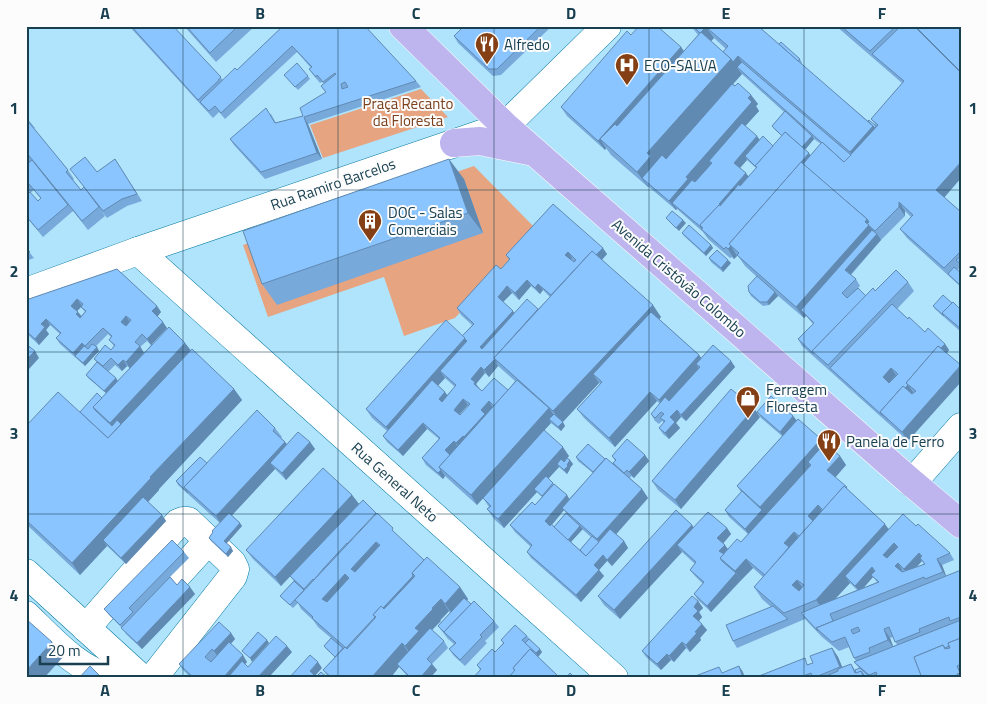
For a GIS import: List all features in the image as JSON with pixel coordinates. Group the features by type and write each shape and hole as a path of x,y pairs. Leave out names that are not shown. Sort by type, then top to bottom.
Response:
{"main road":[{"name":"Avenida Cristóvão Colombo","path":"403,26 535,152 961,524"},
{"path":"454,143 480,140 535,152"}],"street":[{"name":"Rua Ramiro Barcelos","path":"26,292 138,251 506,126 607,26"},
{"path":"172,240 176,286"},
{"name":"Rua General Neto","path":"138,251 614,678"},
{"path":"912,483 961,428"},
{"path":"86,628 178,523 188,521 232,563 235,569 233,576 153,678"},
{"path":"140,616 208,541"},
{"path":"26,573 141,678"},
{"path":"26,614 68,654 86,668 103,676 113,678"}],"green space":[{"name":"Praça Recanto da Floresta","path":"421,89 448,117 323,158 310,125"},
{"path":"474,166 537,230 455,318 404,336 384,277 268,317 243,245"}],"building":[{"path":"131,26 173,26 221,77 198,100"},
{"path":"186,26 211,27 238,26 210,53"},
{"path":"283,26 365,26 416,81 304,117 317,153 261,172 230,139 266,108 275,123 303,116 300,108 326,92 321,86 336,74 323,82 309,69 312,67 292,46 221,113 215,106 209,111 200,102 235,68 237,70","holes":["345,82 348,87 342,89 341,84"]},
{"path":"464,26 541,26 497,69 489,69 454,36"},
{"name":"ECO-SALVA","path":"639,26 657,26 681,47 598,141 561,107 627,31 631,35"},
{"path":"693,26 758,26 873,126 850,152 738,56 733,62 723,52 728,46 706,27 700,33"},
{"path":"841,26 896,26 870,51"},
{"path":"901,26 914,26 961,73 961,162 936,190 961,212 961,251 944,268 900,229 913,215 899,202 899,207 875,231 867,224 869,222 867,219 803,164 822,142 844,162 878,125 871,119 904,81 872,54"},
{"path":"915,26 961,26 961,72"},
{"path":"701,32 731,59 647,153 651,156 637,172 600,139 615,124 617,126"},
{"path":"781,42 800,59 798,61 779,44"},
{"path":"742,62 851,155 844,162 737,67"},
{"path":"297,63 308,76 295,87 284,75"},
{"path":"738,83 751,95 748,98 752,102 686,177 688,179 669,201 642,178 662,155 666,159 732,84 735,86"},
{"path":"785,111 812,136 802,147 785,132 782,136 772,126"},
{"path":"26,117 68,170 66,172 81,190 84,187 99,207 82,221 26,152"},
{"path":"868,121 876,126 875,128"},
{"path":"742,123 757,136 734,163 746,173 719,204 721,205 700,225 702,228 672,203 692,180 695,182 712,163 709,161"},
{"path":"785,132 809,153 729,244 731,246 728,249 726,247 724,249 701,229 703,228 700,225 739,184 740,186"},
{"path":"763,136 773,146 755,166 745,156"},
{"path":"85,157 97,172 115,159 137,194 122,199 103,211 70,169"},
{"path":"449,159 468,213 262,284 243,231"},
{"path":"32,160 68,205 38,230 26,216 26,196 30,192 38,201 41,198 29,184 26,186 26,165"},
{"path":"801,162 867,219 865,222 869,225 796,307 737,255 739,253 729,244"},
{"path":"553,204 603,248 596,255 592,251 551,295 538,284 535,288 527,280 515,293 507,286 498,297 513,311 480,347 482,349 527,299 538,309 494,358 497,363 494,360 484,370 481,367 471,379 482,391 494,378 508,390 494,406 489,401 481,410 485,414 464,437 456,443 454,441 445,450 450,455 439,467 441,470 438,473 422,458 440,438 423,423 398,450 383,436 432,380 445,392 439,399 442,402 456,385 440,371 467,341 462,336 474,324 457,308 496,265 501,269 510,259 506,255","holes":["568,252 576,260 574,262 565,255","463,399 470,404 460,415 454,410"]},
{"path":"672,211 683,220 676,228 666,218"},
{"path":"689,225 711,245 704,253 682,233"},
{"path":"872,230 877,234 845,270 856,279 842,293 847,298 858,288 866,296 812,351 814,354 798,339 814,323 801,310"},
{"path":"717,250 728,260 721,268 709,258"},
{"path":"592,251 653,305 553,411 494,358"},
{"path":"961,256 961,264 956,260"},
{"path":"954,267 961,273 961,286 948,274"},
{"path":"117,269 157,306 152,311 163,322 147,339 142,334 135,342 140,346 126,362 123,360 118,365 111,358 103,366 94,359 105,345 111,350 115,345 109,340 112,336 103,328 85,346 82,343 73,353 56,338 61,333 46,319 41,324 45,327 35,339 26,331 26,300","holes":["77,299 83,304 81,307 86,311 80,318 76,314 78,312 71,306","126,316 131,320 126,326 121,322"]},
{"path":"896,270 908,282 828,365 812,351 873,288 875,291"},
{"path":"757,276 775,292 767,302 760,302 749,292 748,286"},
{"path":"943,295 952,303 942,313 944,316 933,306"},
{"path":"953,302 959,308 961,306 961,329 942,313"},
{"path":"892,304 925,332 928,328 945,344 941,348 938,346 906,383 908,385 905,388 903,386 880,412 882,415 830,368","holes":["891,368 898,374 889,383 883,377"]},
{"path":"651,312 699,355 659,400 650,392 609,438 577,409 602,382 593,374"},
{"path":"446,320 465,338 386,427 366,409"},
{"path":"169,327 185,343 110,423 93,407"},
{"path":"26,344 35,351 26,360"},
{"path":"92,344 97,347 83,363 75,356 84,346 88,349"},
{"path":"713,345 731,361 681,415 677,410 670,417 675,422 665,433 659,428 665,421 660,418 664,414 661,412 655,418 651,414 665,397 669,401 700,367 696,364"},
{"path":"938,346 961,365 902,432 880,412 903,386 912,394 916,391 906,383"},
{"path":"192,349 234,389 150,477 72,563 26,520 26,426 58,392 108,438"},
{"path":"97,362 116,378 104,391 86,375"},
{"path":"517,380 549,408 471,495 439,467"},
{"path":"731,389 754,408 675,500 652,481"},
{"path":"97,393 102,398 93,407 95,410 112,426 117,420 121,424 108,438 80,412"},
{"path":"771,396 793,416 780,432 757,412"},
{"path":"257,410 275,428 273,431 285,442 216,516 184,487"},
{"path":"554,414 563,422 558,427 549,419"},
{"path":"798,419 821,439 760,507 737,486"},
{"path":"544,430 563,447 498,519 487,509 491,506 483,498"},
{"path":"298,432 310,442 282,473 270,463"},
{"path":"627,439 645,455 629,472 627,470 624,473 613,463 616,460 612,456"},
{"path":"825,443 840,456 827,470 847,487 844,486 823,510 818,505 808,516 813,521 799,536 794,532 784,543 789,547 765,575 746,559 735,571 720,558 737,539 741,542 811,465 808,462"},
{"path":"588,444 605,459 593,472 576,457"},
{"path":"200,457 207,463 184,487 188,493 176,481"},
{"path":"567,458 570,460 564,470 557,464 561,459 564,462"},
{"path":"606,458 642,489 597,539 562,508"},
{"path":"323,468 352,495 275,577 246,550"},
{"path":"546,476 553,483 542,496 534,489"},
{"path":"554,484 567,495 545,521 550,526 551,524 586,556 610,529 624,541 607,560 603,555 594,565 599,570 576,595 527,552 532,545 510,525 532,502 535,505"},
{"path":"844,486 885,524 816,600 784,613 754,587","holes":["797,580 804,585 799,591 792,585"]},
{"path":"742,491 762,510 745,529 725,510"},
{"path":"143,497 162,515 121,558 103,540"},
{"path":"363,500 376,513 304,589 290,576"},
{"path":"676,510 692,525 614,610 598,596"},
{"path":"708,512 727,528 717,538 725,545 719,551 724,554 720,558 736,573 707,606 694,594 704,582 690,570 696,562 677,545"},
{"path":"229,513 240,523 224,541 231,547 226,554 209,538 212,531"},
{"path":"377,513 424,560 412,573 413,576 383,608 381,606 373,615 375,617 346,648 295,600","holes":["376,542 380,545 355,572 351,569","345,574 349,578 327,602 322,599"]},
{"path":"566,513 580,526 568,540 554,527"},
{"path":"903,514 916,526 918,524 950,553 937,559 943,572 925,579 924,577 830,614 833,621 816,628 818,631 801,613 879,582 871,575 875,571 872,567 855,586 845,576","holes":["894,543 898,547 887,558 883,555","919,553 922,556 920,558 925,564 902,572 895,566 898,563 904,569"]},
{"path":"592,536 599,542 586,556 580,550"},
{"path":"172,540 184,552 129,608 133,612 120,625 104,609"},
{"path":"427,557 460,587 445,604 441,599 432,608 415,628 419,631 405,646 402,643 371,678 332,678 323,670 345,647 347,649 376,617 373,615 381,606 384,609 415,576 412,573"},
{"path":"961,570 961,617 950,621 949,617 919,629 920,632 895,642 889,627 884,629 888,640 869,648 870,652 854,658 845,637 832,642 816,628","holes":["858,627 860,631 853,634 851,630"]},
{"path":"170,577 177,585 182,579 190,587 137,643 121,628"},
{"path":"294,581 304,590 290,605 280,596"},
{"path":"692,596 698,601 694,607 698,611 693,616 702,624 686,645 682,642 669,656 667,654 657,664 642,651"},
{"path":"464,598 471,604 444,632 438,626"},
{"path":"474,601 494,621 460,660 449,649 456,643 444,632"},
{"path":"773,606 788,619 733,641 726,625"},
{"path":"26,619 52,642 26,671"},
{"path":"961,620 961,638 948,643 949,646 945,648 943,645 914,657 921,675 913,678 872,678 877,674 876,672 869,675 854,662"},
{"path":"219,622 231,633 214,651 212,649 205,657 211,662 229,642 243,655 223,678 194,678 179,664"},
{"path":"515,625 527,636 522,640 533,650 532,652 530,649 513,668 515,671 508,678 473,678 481,669 477,665 492,649 495,652 504,643 501,640"},
{"path":"430,628 444,641 427,659 432,664 420,678 411,678 397,664"},
{"path":"258,632 267,640 250,658 242,651"},
{"path":"276,636 287,646 257,678 234,678 230,675 242,661 248,667"},
{"path":"331,638 343,648 335,657 324,646"},
{"path":"961,638 961,664 957,666 960,673 957,674 958,678 922,678 914,657 943,645 945,649 950,648 948,643"},
{"path":"529,639 540,649 536,653 525,643"},
{"path":"832,648 840,667 813,678 811,673 798,678 754,678 805,658 807,665 813,663 810,656"},
{"path":"530,649 560,678 508,678 515,670 513,668"},
{"path":"310,655 318,662 310,671 316,677 289,678"},
{"path":"851,664 855,673 861,671 864,678 822,678 838,671 838,669"},
{"path":"90,666 102,678 79,678"},
{"path":"739,666 743,678 690,678 719,667 722,673"},
{"path":"860,668 871,678 866,678 861,671 856,673 855,670"},
{"path":"321,672 328,678 315,678"},
{"path":"570,673 575,678 566,678"}],"place":[{"name":"Alfredo","path":"487,65"},
{"name":"ECO-SALVA","path":"627,86"},
{"name":"DOC - Salas Comerciais","path":"370,242"},
{"name":"Ferragem Floresta","path":"748,419"},
{"name":"Panela de Ferro","path":"829,462"}]}
